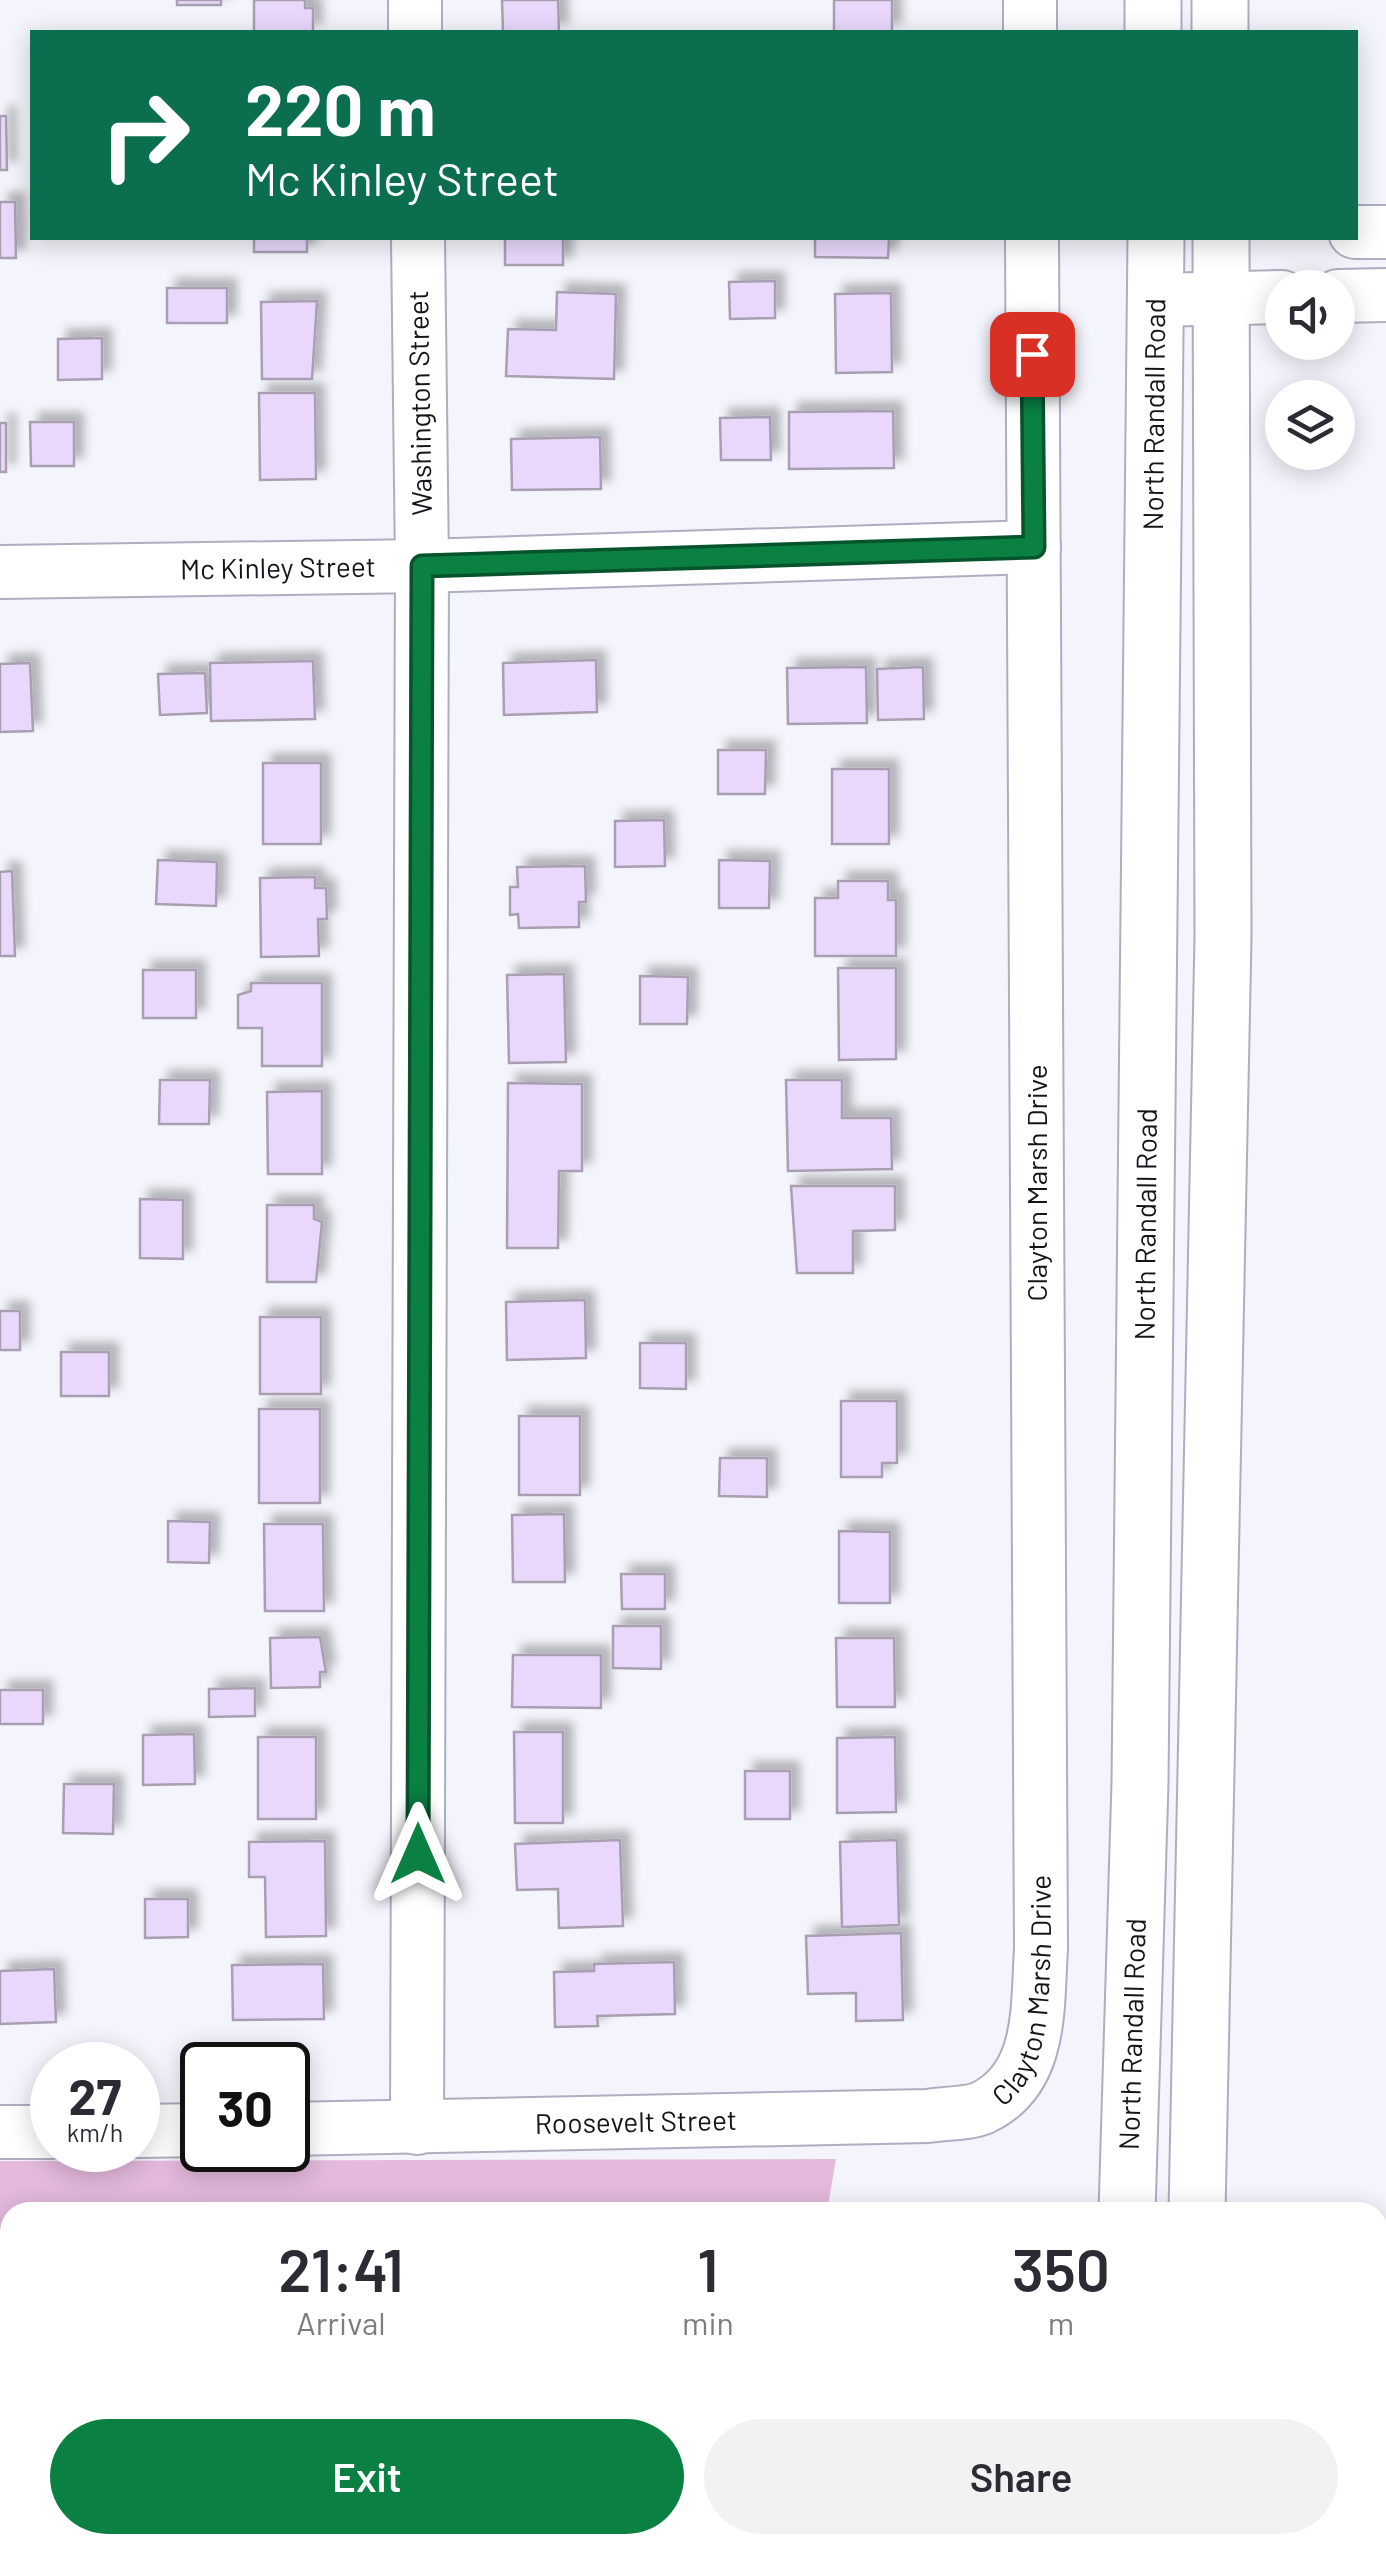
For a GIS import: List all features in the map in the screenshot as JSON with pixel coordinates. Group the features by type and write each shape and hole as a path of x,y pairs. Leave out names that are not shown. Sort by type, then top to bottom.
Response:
{"main road":[{"path":"1153,0 1153,30"},
{"path":"1220,0 1220,30"},
{"name":"North Randall Road","path":"1127,2202 1140,1783 1156,240"},
{"path":"1198,2202 1222,937 1220,240"}],"street":[{"path":"415,0 415,30"},
{"path":"1030,0 1030,30"},
{"path":"1358,232 1386,232"},
{"name":"Washington Street","path":"417,2128 422,566 418,240"},
{"name":"Clayton Marsh Drive","path":"982,2108 1017,2078 1034,2048 1041,1949 1032,240"},
{"path":"1355,296 1386,295"},
{"path":"1156,300 1265,297"},
{"name":"Mc Kinley Street","path":"0,572 422,566 1034,547"},
{"name":"Roosevelt Street","path":"310,2129 928,2116 982,2108"},
{"path":"0,2132 30,2132"}],"shaded area":[{"path":"836,2159 829,2202 0,2202 0,2161 30,2161 30,2172 160,2172 160,2161 180,2161 180,2172 310,2172 310,2160"}],"building":[{"path":"177,0 221,0 221,5 177,5"},
{"path":"254,0 305,0 305,8 313,8 313,30 254,30"},
{"path":"502,0 558,0 559,30 503,30"},
{"path":"834,0 892,0 892,30 834,30"},
{"path":"0,116 6,116 7,170 0,170"},
{"path":"0,202 15,202 16,258 0,258"},
{"path":"254,240 307,240 307,252 254,252"},
{"path":"505,240 563,240 563,265 505,265"},
{"path":"815,240 889,240 888,258 815,257"},
{"path":"775,281 775,318 730,319 729,282"},
{"path":"167,288 227,288 227,323 167,323"},
{"path":"557,292 616,294 614,379 506,376 508,329 556,330"},
{"path":"891,293 892,372 836,373 835,294"},
{"path":"317,301 312,379 262,379 261,302"},
{"path":"102,338 102,379 58,380 58,339"},
{"path":"259,393 315,393 316,479 260,480"},
{"path":"893,411 894,468 789,469 789,412"},
{"path":"770,417 771,460 721,460 720,418"},
{"path":"30,422 74,422 74,466 31,466"},
{"path":"0,423 6,423 6,472 0,472"},
{"path":"600,437 601,489 512,490 511,439"},
{"path":"596,660 597,712 504,715 503,663"},
{"path":"313,661 315,719 211,721 210,663"},
{"path":"30,663 33,731 0,732 0,664"},
{"path":"866,667 867,723 788,724 787,668"},
{"path":"923,667 924,719 878,720 877,669"},
{"path":"205,673 207,713 160,715 158,674"},
{"path":"718,750 766,750 765,794 718,794"},
{"path":"263,763 321,763 321,844 263,844"},
{"path":"832,769 889,769 889,844 832,844"},
{"path":"664,820 665,866 615,867 615,821"},
{"path":"158,860 217,862 216,906 156,904"},
{"path":"719,860 770,861 769,908 719,908"},
{"path":"585,866 586,902 579,902 579,927 519,928 518,914 510,915 510,887 518,887 517,867"},
{"path":"12,871 15,956 0,956 0,872"},
{"path":"315,877 315,888 326,888 327,919 318,919 319,956 261,957 260,878"},
{"path":"838,881 888,881 888,900 896,900 896,956 815,956 815,898 838,898"},
{"path":"838,968 896,968 896,1059 839,1060"},
{"path":"143,970 196,970 196,1018 143,1018"},
{"path":"564,974 566,1062 509,1063 507,975"},
{"path":"640,976 688,977 687,1024 640,1024"},
{"path":"251,983 322,983 322,1066 262,1066 262,1028 238,1028 238,995 251,991"},
{"path":"160,1080 210,1080 209,1124 159,1124"},
{"path":"786,1080 842,1080 842,1118 891,1118 892,1169 788,1171"},
{"path":"508,1083 582,1084 582,1171 559,1171 558,1248 507,1248"},
{"path":"322,1091 322,1174 268,1174 267,1092"},
{"path":"791,1186 895,1186 895,1230 853,1231 853,1273 797,1273"},
{"path":"140,1199 183,1200 183,1259 140,1258"},
{"path":"267,1205 314,1205 314,1219 322,1222 316,1282 267,1282"},
{"path":"585,1300 586,1358 507,1360 506,1302"},
{"path":"0,1311 20,1311 20,1350 0,1350"},
{"path":"260,1317 321,1317 321,1394 260,1394"},
{"path":"640,1343 686,1343 686,1389 640,1388"},
{"path":"61,1352 109,1352 109,1396 61,1396"},
{"path":"841,1401 897,1401 897,1463 882,1463 882,1477 841,1477"},
{"path":"259,1409 320,1409 320,1503 259,1503"},
{"path":"519,1416 580,1416 580,1495 519,1495"},
{"path":"720,1458 767,1458 767,1497 719,1496"},
{"path":"564,1514 565,1582 513,1582 512,1515"},
{"path":"168,1521 210,1522 209,1563 168,1562"},
{"path":"264,1524 323,1524 324,1611 265,1611"},
{"path":"839,1531 890,1532 890,1603 839,1603"},
{"path":"621,1574 665,1574 665,1609 622,1609"},
{"path":"613,1626 661,1626 661,1669 613,1668"},
{"path":"320,1637 326,1672 320,1672 320,1687 271,1688 270,1638"},
{"path":"836,1638 894,1638 895,1707 837,1707"},
{"path":"513,1655 601,1655 601,1708 512,1707"},
{"path":"255,1688 255,1716 209,1717 209,1689"},
{"path":"0,1690 43,1690 43,1724 0,1724"},
{"path":"514,1732 563,1732 563,1823 515,1823"},
{"path":"194,1734 195,1784 143,1785 143,1735"},
{"path":"258,1737 316,1737 316,1819 258,1819"},
{"path":"895,1737 896,1812 837,1813 837,1738"},
{"path":"745,1771 790,1771 790,1819 745,1819"},
{"path":"64,1784 114,1784 113,1834 63,1833"},
{"path":"620,1840 623,1926 559,1928 558,1889 517,1890 515,1844"},
{"path":"897,1840 899,1925 842,1927 840,1842"},
{"path":"325,1841 326,1936 266,1937 265,1877 249,1877 249,1842"},
{"path":"145,1899 188,1899 188,1937 145,1938"},
{"path":"901,1933 903,2020 856,2021 856,1993 808,1994 806,1936"},
{"path":"674,1962 675,2014 597,2016 598,2026 555,2027 554,1972 594,1971 594,1964"},
{"path":"323,1964 324,2019 233,2020 232,1965"},
{"path":"54,1969 56,2022 0,2024 0,1971"}],"route":[{"path":"418,1854 422,566 1034,547 1032,354"}]}
